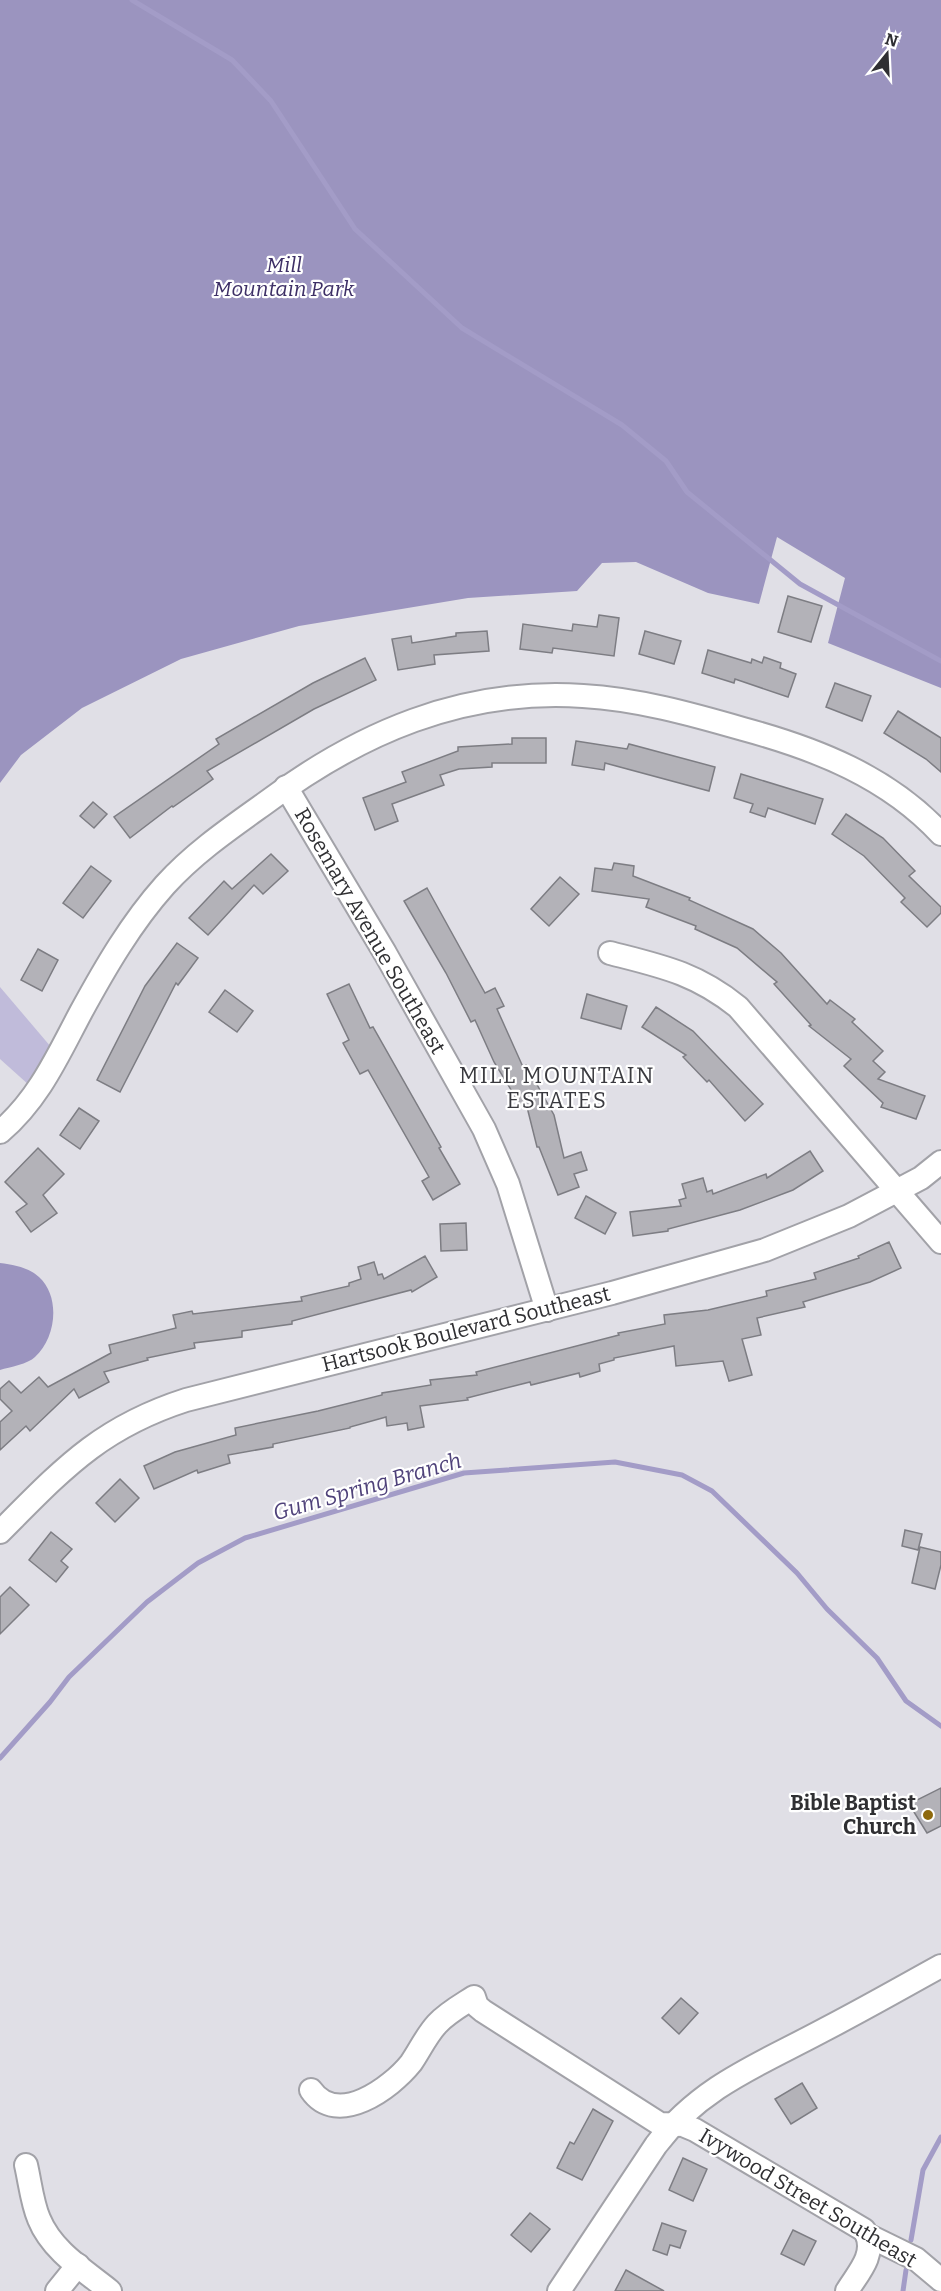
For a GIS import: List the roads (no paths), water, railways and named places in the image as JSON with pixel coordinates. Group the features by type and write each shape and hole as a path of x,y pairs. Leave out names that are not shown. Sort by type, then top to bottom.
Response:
{"street":[{"path":"0,1132 29,1102 48,1075 109,962 135,923 164,887 196,854 286,787 357,743 390,728 433,713 478,701 530,696 583,696 635,702 704,718 769,736 833,759 866,775 897,795 941,834"},
{"name":"Rosemary Avenue Southeast","path":"286,787 385,953 484,1129 508,1184 547,1310"},
{"path":"610,952 677,970 702,982 738,1007 941,1242"},
{"name":"Hartsook Boulevard Southeast","path":"0,1532 69,1464 102,1437 159,1408 547,1310 765,1250 849,1216 921,1178 941,1162"},
{"path":"559,2291 672,2124 694,2103 724,2082 867,2008 941,1966"},
{"name":"Ivywood Street Southeast","path":"311,2090 320,2099 341,2106 354,2104 377,2092 411,2063 434,2027 446,2015 474,1997 477,2006 483,2011 650,2118 660,2124 683,2125 695,2130 864,2230 867,2235 916,2259 941,2282"},
{"path":"26,2165 38,2218 51,2240 110,2291"},
{"path":"848,2291 870,2253 867,2235"},
{"path":"57,2291 78,2265"},
{"path":"939,2291 941,2282"}],"waterway":[{"path":"132,0 232,60 271,101 355,229 462,328 622,425 666,461 687,492 800,584 941,661"},
{"name":"Gum Spring Branch","path":"0,1758 69,1677 147,1602 198,1563 245,1538 464,1473 615,1462 682,1475 712,1491 797,1573 827,1609 877,1658 906,1701 941,1726"},
{"path":"911,2240 923,2170 941,2137"},
{"path":"903,2291 906,2270"}],"place":[{"name":"Bible Baptist Church","path":"928,1815"}],"district":[{"name":"MILL MOUNTAIN ESTATES","path":"557,1088"}],"park label":[{"name":"Mill Mountain Park","path":"284,277"}]}
